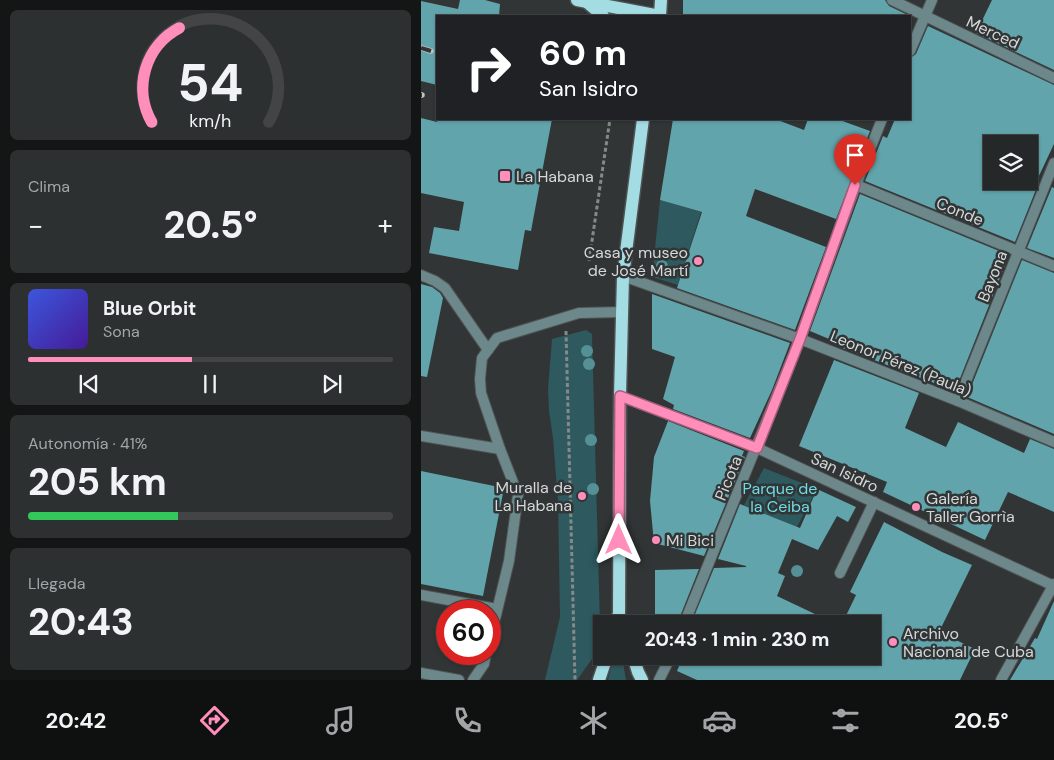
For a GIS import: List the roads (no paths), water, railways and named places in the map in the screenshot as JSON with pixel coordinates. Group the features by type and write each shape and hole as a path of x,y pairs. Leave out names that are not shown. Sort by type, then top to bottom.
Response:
{"main road":[{"path":"660,15 661,0"},
{"path":"581,1 655,15"},
{"path":"581,1 602,15"},
{"path":"619,615 620,396 623,276 643,120"},
{"path":"599,680 604,665"},
{"path":"635,665 642,680"}],"street":[{"name":"Merced","path":"892,0 1054,78"},
{"path":"911,49 931,0"},
{"name":"Picota","path":"688,615 800,339 855,185 882,120"},
{"name":"Bayona","path":"958,401 1054,163"},
{"name":"Conde","path":"855,185 1054,266"},
{"path":"421,275 435,280 445,288 488,350"},
{"name":"Leonor Pérez (Paula)","path":"623,276 800,339 958,401 1054,442"},
{"path":"499,600 509,561 518,495 500,450 481,393 482,358 497,338 579,313 622,312"},
{"name":"San Isidro","path":"620,396 757,448 1053,585"},
{"path":"421,436 500,450"},
{"path":"840,573 874,502"},
{"path":"1001,680 1053,585"},
{"path":"421,596 443,600"},
{"path":"473,680 483,665"},
{"path":"659,680 666,665"},
{"path":"421,673 459,680"}],"railway":[{"path":"421,48 431,51"}],"place":[{"name":"La Habana","path":"505,176"},
{"name":"Casa y museo de José Martí","path":"698,261"},
{"name":"Muralla de La Habana","path":"582,496"},
{"name":"Galería Taller Gorrìa","path":"916,507"},
{"name":"Mi Bici","path":"656,540"},
{"name":"Archivo Nacional de Cuba","path":"893,642"}],"park label":[{"name":"Parque de la Ceiba","path":"780,497"}]}
